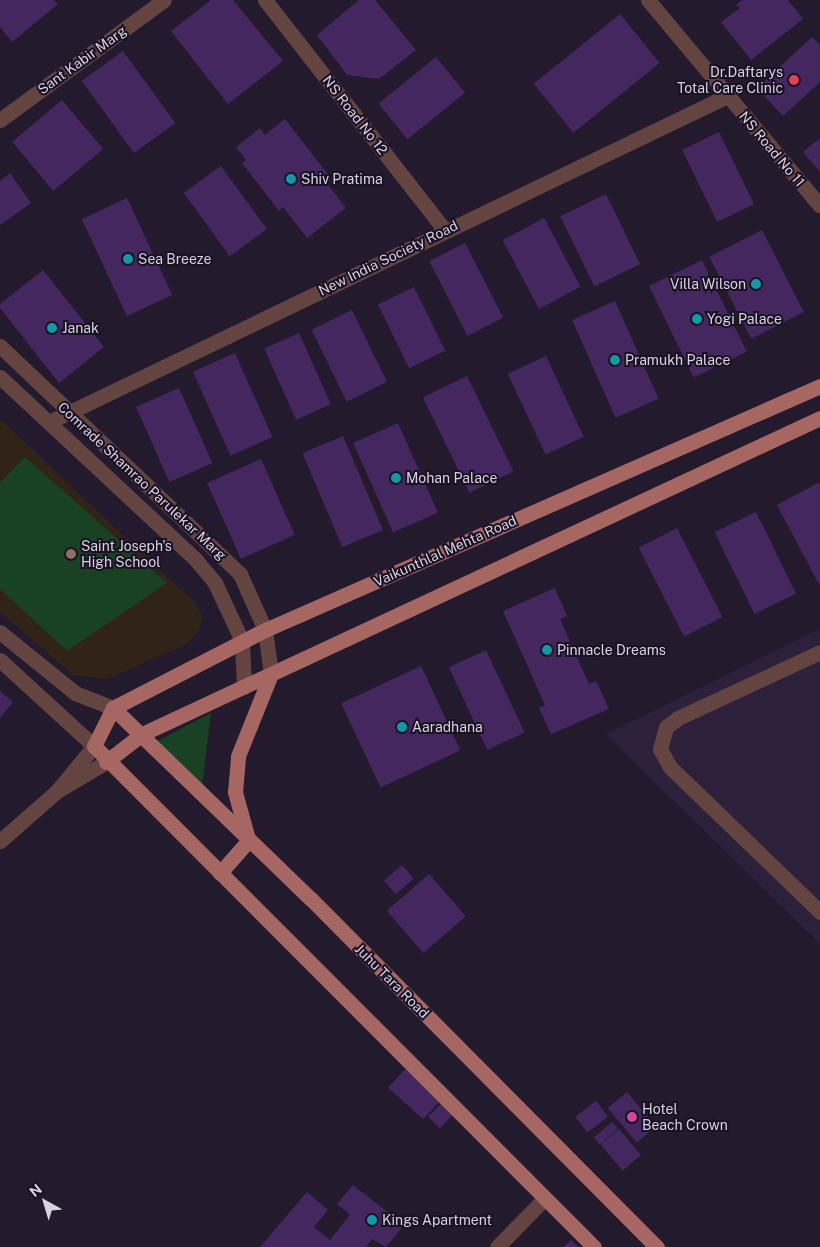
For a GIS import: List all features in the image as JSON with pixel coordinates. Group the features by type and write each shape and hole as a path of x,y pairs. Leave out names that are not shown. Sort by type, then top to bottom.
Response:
{"main road":[{"name":"Vaikunthlal Mehta Road","path":"114,708 265,630 820,386"},
{"path":"106,762 142,734 820,418"},
{"path":"220,873 248,841 235,792 238,756 271,674"},
{"path":"114,708 94,746 106,762 220,873 594,1247"},
{"name":"Juhu Tara Road","path":"114,708 248,841 311,899 656,1247"}],"street":[{"name":"Sant Kabir Marg","path":"0,120 164,0"},
{"name":"NS Road No 12","path":"265,0 445,230"},
{"name":"NS Road No 11","path":"648,0 820,206"},
{"name":"New India Society Road","path":"49,422 727,96"},
{"name":"Comrade Shamrao Parulekar Marg","path":"0,346 240,574 265,630 271,674"},
{"name":"Comrade Shamrao Parulekar Marg","path":"0,377 196,560 215,583 242,641"},
{"path":"0,632 75,693 114,708"},
{"path":"242,641 244,687"},
{"path":"820,652 678,718 666,727 660,749 670,767 820,912"},
{"path":"0,660 94,746 57,791 0,841"},
{"path":"57,791 106,762"},
{"path":"497,1247 544,1199"}],"shaded area":[{"name":"Saint Joseph's High School","path":"0,419 195,603 203,616 199,630 187,644 107,679 73,675 0,612"},
{"path":"820,629 820,944 606,734"}],"green space":[{"name":"Saint Joseph's High School","path":"25,457 167,583 67,651 0,589 0,483"},
{"path":"211,713 202,786 154,743"}],"building":[{"path":"0,0 54,0 58,4 12,42 0,27"},
{"path":"211,0 233,0 283,61 228,104 171,31"},
{"path":"359,0 375,0 416,50 379,79 347,75 317,35"},
{"path":"742,0 788,0 803,19 751,60 721,22 740,8 736,5"},
{"path":"620,14 660,63 573,133 534,84"},
{"path":"812,37 820,45 820,82 783,116 757,88"},
{"path":"123,51 175,123 134,153 82,81"},
{"path":"436,57 465,93 407,139 378,104"},
{"path":"62,100 103,149 53,191 12,142"},
{"name":"Shiv Pratima","path":"285,119 330,177 325,181 346,208 307,238 283,207 279,211 242,163 246,160 236,147 260,128 265,135"},
{"path":"719,132 754,204 717,222 682,150"},
{"path":"820,138 820,172 803,152"},
{"path":"221,166 267,229 230,256 184,193"},
{"path":"10,173 31,203 0,225 0,181"},
{"path":"606,194 640,264 594,286 560,216"},
{"name":"Sea Breeze","path":"127,198 172,295 127,316 82,219"},
{"path":"544,218 581,287 539,309 503,240"},
{"name":"Villa Wilson","path":"762,230 804,312 751,339 709,257"},
{"path":"465,243 503,318 467,336 429,261"},
{"name":"Yogi Palace","path":"702,260 747,352 694,378 649,286"},
{"name":"Janak","path":"43,270 104,347 59,383 0,308 0,304"},
{"path":"414,287 445,351 409,368 378,305"},
{"name":"Pramukh Palace","path":"615,301 659,399 616,418 572,320"},
{"path":"352,310 387,382 347,402 312,330"},
{"path":"299,333 331,404 296,420 264,348"},
{"path":"235,353 272,437 230,456 193,372"},
{"path":"546,356 584,437 546,454 508,374"},
{"path":"467,376 513,471 469,493 423,397"},
{"path":"179,388 212,463 169,482 136,407"},
{"name":"Mohan Palace","path":"398,423 438,513 393,532 353,443"},
{"path":"343,436 383,530 342,547 302,453"},
{"path":"261,459 295,535 241,559 207,483"},
{"path":"820,482 820,586 777,505"},
{"path":"756,512 796,594 755,614 715,532"},
{"path":"677,528 722,617 684,637 639,548"},
{"name":"Pinnacle Dreams","path":"555,588 567,616 560,619 589,684 596,681 609,709 551,734 539,708 545,705 503,611"},
{"path":"486,650 524,732 487,750 449,667"},
{"name":"Aaradhana","path":"421,666 460,750 381,787 341,703"},
{"path":"0,691 13,702 0,718"},
{"path":"402,865 414,879 396,894 384,881"},
{"path":"429,874 466,916 423,953 387,911"},
{"path":"407,1067 442,1098 423,1119 388,1088"},
{"name":"Hotel Beach Crown","path":"627,1092 656,1126 637,1143 608,1108"},
{"path":"596,1101 608,1117 587,1133 575,1117"},
{"path":"443,1102 454,1113 439,1128 428,1117"},
{"path":"612,1122 618,1129 600,1145 594,1138"},
{"path":"619,1129 641,1155 622,1170 601,1144"},
{"name":"Kings Apartment","path":"353,1185 404,1225 386,1247 372,1239 366,1247 260,1247 307,1192 328,1210 314,1227 330,1240 350,1215 337,1204"},
{"path":"571,1240 578,1247 563,1247"}],"place":[{"name":"Dr.Daftarys Total Care Clinic","path":"794,80"},
{"name":"Shiv Pratima","path":"291,179"},
{"name":"Sea Breeze","path":"128,259"},
{"name":"Villa Wilson","path":"756,284"},
{"name":"Yogi Palace","path":"697,319"},
{"name":"Janak","path":"52,328"},
{"name":"Pramukh Palace","path":"615,360"},
{"name":"Mohan Palace","path":"396,478"},
{"name":"Saint Joseph's High School","path":"71,554"},
{"name":"Pinnacle Dreams","path":"547,650"},
{"name":"Aaradhana","path":"402,727"},
{"name":"Hotel Beach Crown","path":"632,1117"},
{"name":"Kings Apartment","path":"372,1220"}]}
